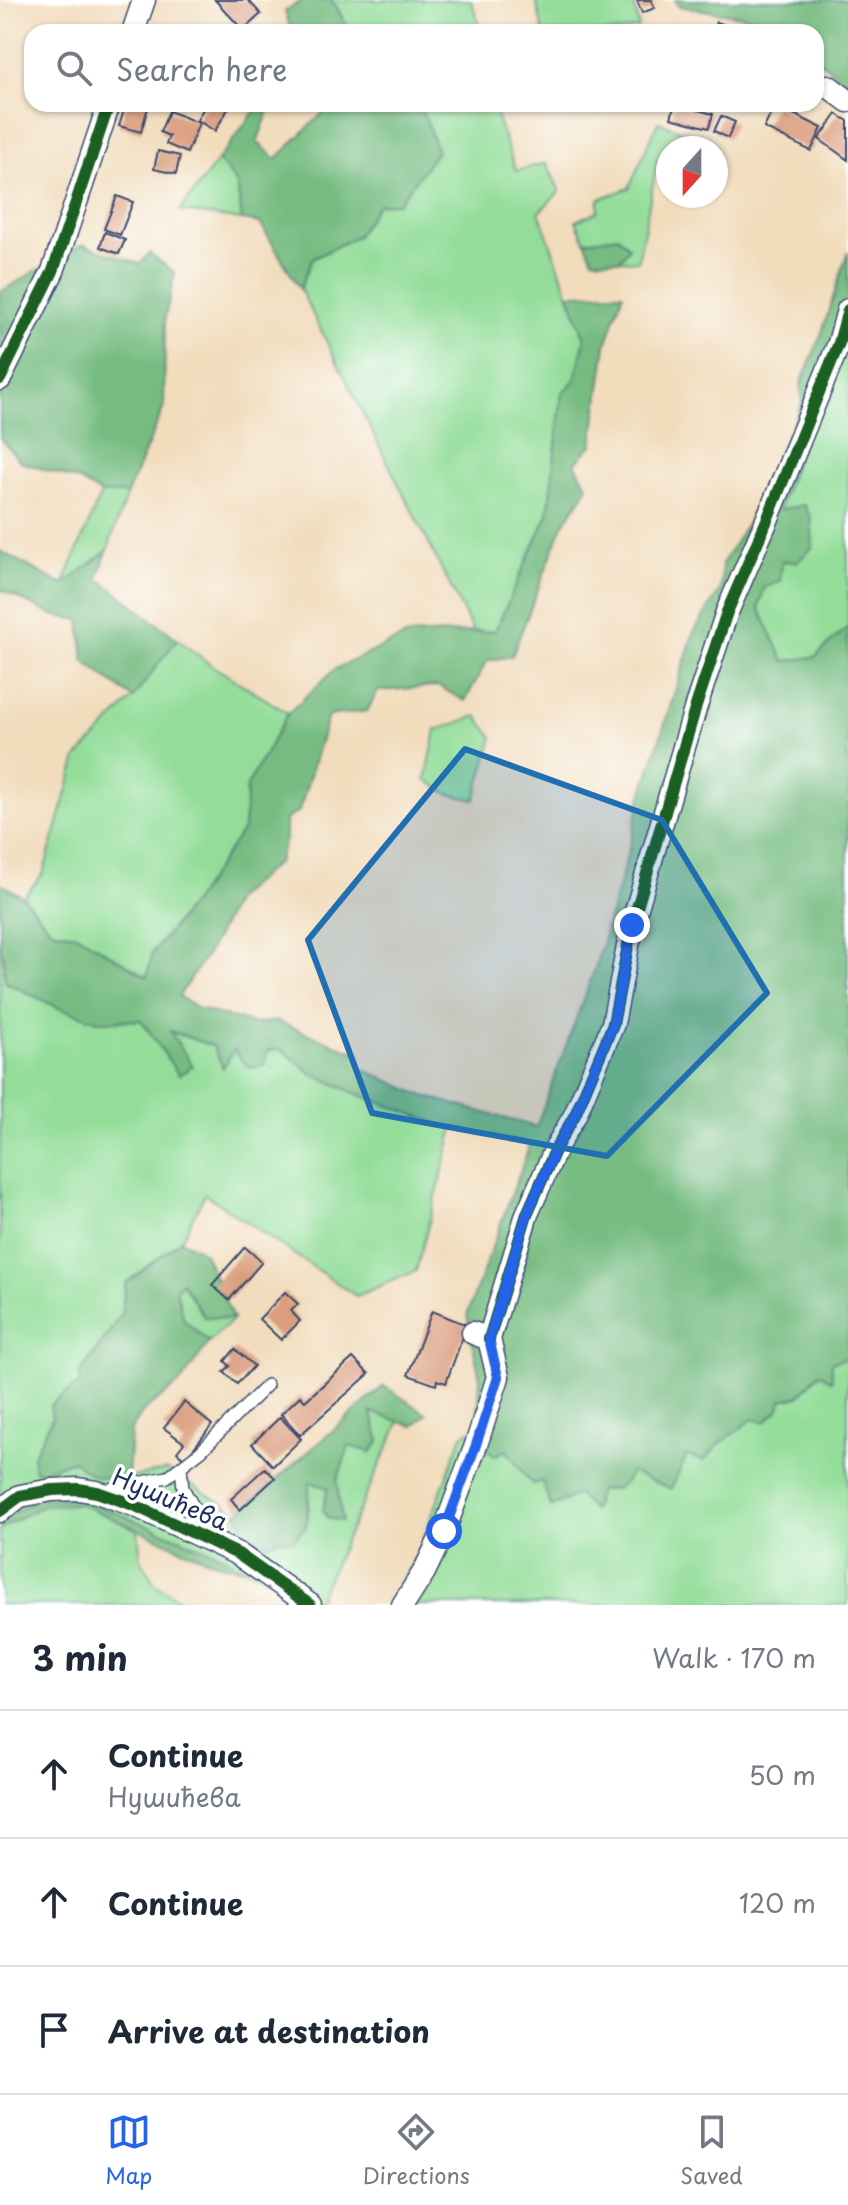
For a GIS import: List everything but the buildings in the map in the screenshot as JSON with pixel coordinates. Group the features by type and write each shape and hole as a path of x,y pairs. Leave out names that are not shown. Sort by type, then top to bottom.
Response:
{"street":[{"path":"136,24 144,0"},
{"path":"828,86 848,101"},
{"path":"0,379 53,271 106,112"},
{"path":"403,1605 444,1531 476,1445 498,1377 481,1336 527,1214 557,1146 575,1115 613,1024 632,925 696,706 727,612 839,343 848,310"},
{"name":"Нушићева","path":"0,1511 20,1496 52,1490 97,1492 134,1505 238,1554 310,1605"}],"lane":[{"name":"Нушићева","path":"97,1492 167,1477 201,1451 267,1385"},
{"name":"Нушићева","path":"181,1467 183,1488 189,1500 225,1548"}],"highlighted area":[{"path":"465,749 662,820 767,993 607,1156 372,1113 308,940"}],"green space":[{"path":"303,0 330,0 346,24 289,24 285,11"},
{"path":"330,0 471,0 479,24 346,24"},
{"path":"536,0 633,0 638,24 541,24"},
{"path":"675,0 848,0 848,84 824,64 824,24 772,24 767,20 678,6"},
{"path":"254,112 268,112 257,142 276,159 322,112 422,112 437,152 398,203 378,204 357,236 312,259 300,289 260,223 242,220 237,184 218,160"},
{"path":"422,112 495,112 516,171 546,163 560,191 539,212 585,339 575,380 562,393 548,514 495,632 473,631 300,289 312,259 357,236 427,121"},
{"path":"658,122 693,135 656,136 656,168 638,261 620,260 629,247 618,236 585,241 576,221 598,211 599,199 629,188"},
{"path":"218,160 237,184 242,220 180,211"},
{"path":"618,236 629,247 620,260 593,259 585,241"},
{"path":"82,244 140,264 149,253 175,273 165,317 164,407 127,494 101,494 78,480 21,462 0,438 0,292"},
{"path":"848,251 848,303 779,510 804,505 811,518 813,547 797,562 782,561 780,581 764,588 759,608 784,661 815,657 848,627 848,1358 832,1362 832,1381 819,1373 799,1396 782,1400 778,1411 765,1422 753,1419 719,1444 704,1461 687,1455 671,1489 631,1472 619,1487 599,1490 593,1510 577,1494 551,1507 542,1481 532,1484 506,1450 494,1456 484,1445 477,1427 480,1379 467,1315 530,1145 446,1126 357,1094 311,1073 281,1049 268,1051 265,1065 248,1068 234,1050 223,1068 213,1046 170,1031 193,1066 179,1075 141,1020 98,1021 59,1008 5,982 3,954 0,951 0,883 23,897 51,930 76,934 147,977 152,954 199,894 244,828 247,786 288,713 335,669 408,635 495,631 548,514 562,393 575,380 585,339 569,294 623,293 606,345 592,445 575,463 588,487 562,527 512,656 487,661 465,701 438,686 378,691 367,711 328,716 299,811 285,820 285,839 278,862 236,898 209,951 179,996 196,1008 255,1024 276,1021 359,1054 360,1068 421,1095 536,1127 595,968 641,798 694,632 721,589 722,564 747,523 802,403 801,384 821,335"},
{"path":"848,316 848,627 815,657 784,661 759,608 778,510"},
{"path":"101,494 127,494 107,551 63,585"},
{"path":"0,551 63,585 107,551 98,578 177,639 133,698 84,661 80,620 52,615 0,589"},
{"path":"177,639 211,665 288,713 247,786 244,828 199,894 152,953 148,977 76,934 51,930 23,897 43,874 77,758 133,698"},
{"path":"477,716 493,737 475,800 449,794 426,780 436,730"},
{"path":"0,951 98,1021 141,1020 179,1075 168,1031 213,1046 281,1049 311,1073 357,1094 454,1128 416,1271 356,1296 205,1194 181,1240 126,1283 121,1315 80,1373 80,1383 50,1405 52,1418 33,1456 36,1471 74,1460 104,1478 128,1478 167,1470 238,1513 251,1549 306,1527 309,1481 328,1488 337,1481 349,1445 371,1412 400,1421 318,1600 80,1498 37,1499 0,1521"},
{"path":"181,1240 204,1253 233,1319 204,1317 182,1282 176,1290 184,1320 209,1342 181,1382 143,1412 131,1430 128,1478 92,1475 74,1460 35,1471 33,1456 52,1419 50,1405 80,1383 80,1374 121,1315 126,1283"},
{"path":"182,1282 204,1317 233,1319 209,1342 184,1320 176,1291"},
{"path":"848,1358 848,1605 387,1605 418,1553 462,1435 477,1427 506,1450 532,1484 542,1481 565,1501 584,1492 615,1489 621,1486 631,1471 671,1488 687,1454 704,1461 719,1444 753,1419 765,1422 782,1400 799,1396 831,1362"},
{"path":"384,1386 427,1414 414,1426 371,1412 380,1441 371,1452 349,1446 337,1481 342,1521 328,1518 323,1510 328,1488 310,1482 306,1526 293,1540 278,1539 251,1550 238,1513"},
{"path":"79,1498 221,1555 244,1569 198,1556 81,1504 43,1505 0,1529 0,1521 37,1499"},
{"path":"81,1504 138,1530 141,1560 155,1584 188,1605 0,1605 0,1529 43,1505"}],"cycle path":[{"path":"0,379 53,271 106,112"},
{"path":"489,1339 527,1214 557,1146 575,1115 613,1024 632,925 727,612 839,343 848,310"},
{"path":"0,1511 20,1496 52,1490 97,1492 134,1505 238,1554 310,1605"}],"route":[{"path":"444,1531 498,1377 489,1339 527,1214 557,1146 575,1115 613,1024 632,925"}]}
